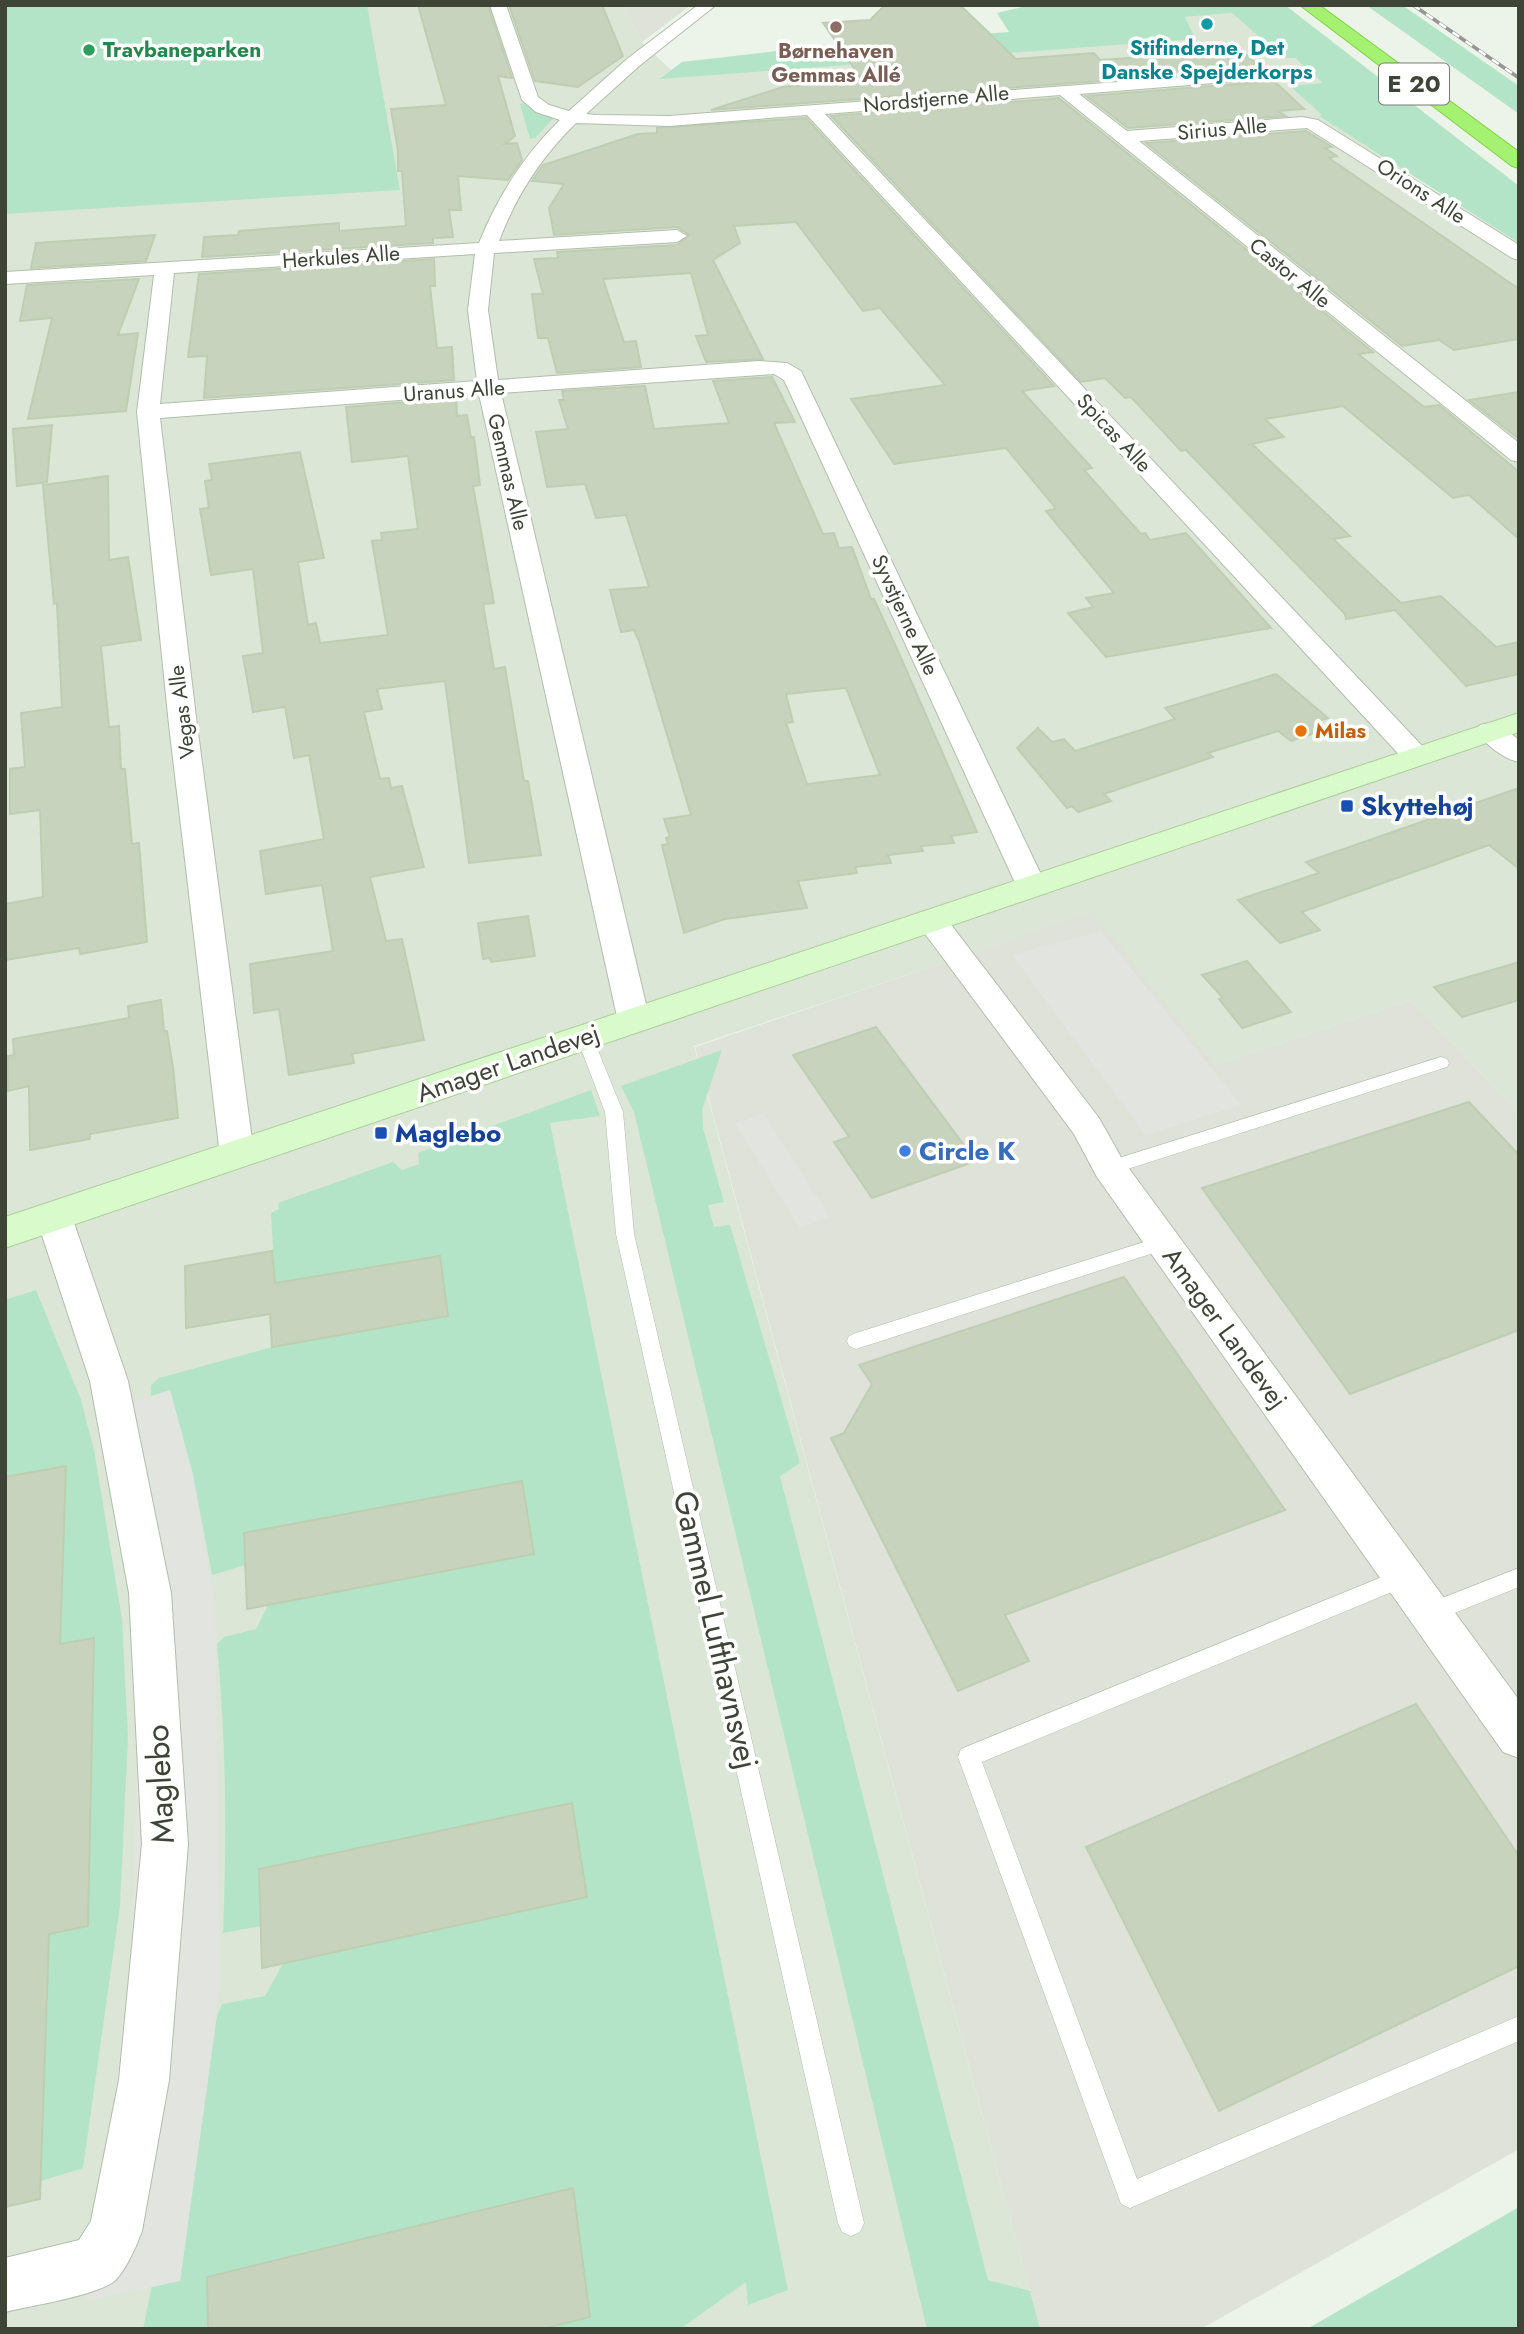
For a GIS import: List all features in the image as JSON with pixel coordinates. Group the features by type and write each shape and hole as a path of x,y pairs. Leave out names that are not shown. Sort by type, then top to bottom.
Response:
{"highway":[{"name":"E 20","path":"1308,5 1519,162"}],"street":[{"name":"Nordstjerne Alle","path":"498,5 530,100 539,108 573,116 617,121 669,121 1300,71"},
{"name":"Gemmas Alle","path":"634,1021 489,388 478,332 478,296 485,248 508,195 538,153 573,116 708,5"},
{"name":"Castor Alle","path":"1063,89 1519,455"},
{"name":"Spicas Alle","path":"811,109 1416,756"},
{"name":"Sirius Alle","path":"1121,137 1302,122 1322,128"},
{"name":"Orions Alle","path":"1322,128 1519,254"},
{"name":"Herkules Alle","path":"5,278 677,236"},
{"name":"Vegas Alle","path":"165,268 148,412 237,1155"},
{"name":"Uranus Alle","path":"148,412 759,367"},
{"name":"Syvstjerne Alle","path":"759,367 779,368 793,376 1032,887"},
{"name":"Amager Landevej","path":"5,1233 1519,722"},
{"path":"1490,732 1519,754"},
{"name":"Amager Landevej","path":"932,920 994,1007 1087,1127 1109,1168 1519,1737"},
{"name":"Maglebo","path":"5,2285 95,2263 116,2231 144,2080 165,1844 150,1593 109,1381 54,1217"}],"lane":[{"name":"Gammel Lufthavnsvej","path":"584,1038 614,1112 625,1234 850,2223"},
{"path":"1109,1168 1441,1063"},
{"path":"856,1341 1163,1243"},
{"path":"1404,1577 969,1757 1130,2195 1519,2028"},
{"path":"1430,1613 1519,1577"}],"shaded area":[{"path":"5,5 624,5 642,42 671,70 660,78 1196,39 1185,17 1232,13 1283,58 1295,58 1324,84 1291,86 1410,175 1519,243 1519,1113 1411,1000 1216,1065 1093,913 694,1046 1040,2329 5,2329"},
{"path":"624,5 691,5 642,42"},
{"path":"1093,912 1216,1065 1411,1000 1519,1113 1519,2149 1201,2329 1040,2329 695,1047"},
{"path":"1101,931 1241,1105 1146,1135 1012,955"},
{"path":"764,1114 830,1217 800,1228 792,1216 735,1123"},
{"path":"170,1390 193,1475 215,1606 220,1986 180,2281 87,2301 131,1971 139,1705 140,1631 104,1412"}],"green space":[{"name":"Travbaneparken","path":"5,5 367,5 400,190 5,214"},
{"path":"1031,5 1285,5 1519,186 1519,243 1319,116 1322,115 1290,86 1323,83 1295,58 1283,58 1232,13 1185,17 1196,39 659,79 682,62 830,45 850,52 952,36 1009,32 997,13"},
{"path":"1366,5 1402,5 1519,86 1519,114"},
{"path":"523,103 534,111 554,118 535,138 530,139 520,104"},
{"path":"722,1050 702,1110 703,1128 724,1202 708,1205 714,1227 730,1225 800,1463 780,1476 988,2280 1030,2291 1040,2329 927,2329 634,1112 621,1086"},
{"path":"591,1090 600,1116 550,1123 788,2290 748,2305 746,2282 680,2329 542,2329 587,2317 573,2188 207,2277 208,2329 143,2329 153,2280 180,2281 217,2016 222,2004 265,1996 283,1964 587,1897 571,1803 259,1869 261,1926 223,1933 225,1788 217,1644 224,1637 256,1629 268,1605 534,1554 245,1565 212,1575 193,1475 170,1390 151,1396 151,1385 159,1378 272,1347 448,1316 440,1256 275,1283 271,1213 279,1209 278,1203 393,1162 402,1170 419,1164 418,1153"},
{"path":"36,1290 81,1400 94,1450 122,1619 128,1737 120,1906 83,2168 41,2181 49,1934 88,1926 94,1638 60,1644 66,1466 5,1477 5,1300"},
{"path":"1519,2207 1519,2329 1307,2329"}],"building":[{"path":"418,5 488,5 512,78 498,76 515,136 505,144 517,143 522,160 508,180 458,176 461,210 449,210 453,237 433,238 433,243 202,257 204,237 238,235 239,231 339,223 339,231 406,226 402,171 398,171 398,151 391,109 446,105"},
{"path":"509,5 602,5 623,56 578,87 535,81"},
{"path":"885,5 960,5 1016,59 1094,53 1100,60 1241,50 1262,69 711,110 783,87 862,80 823,23 870,20"},
{"path":"1274,81 1304,109 1278,111 1286,116 1128,128 1086,96"},
{"path":"1059,98 1373,352 1358,354 1424,407 1439,405 1519,472 1519,539 1469,495 1453,498 1343,406 1265,419 1284,437 1252,444 1350,536 1333,539 1401,603 1441,596 1496,647 1519,642 1519,674 1466,686 1395,610 1346,619 1345,614 1186,450 1181,451 1131,397 1125,398 1105,378 1081,382 831,116"},
{"path":"806,118 1054,386 1022,391 1092,468 1084,470 1141,534 1145,533 1150,540 1186,533 1271,628 1106,657 1068,613 1093,607 1086,598 1114,593 1046,511 1055,509 1054,506 1006,448 894,464 851,399 945,385 880,308 863,311 796,222 734,226 740,243 713,260 763,359 706,362 696,336 708,335 691,273 603,279 624,342 636,341 641,367 557,373 548,338 538,338 532,294 543,294 534,259 558,258 557,252 677,245 689,235 677,227 554,235 549,208 564,184 532,181 543,165 638,134 657,133 657,128"},
{"path":"1306,131 1332,147 1325,148 1337,156 1329,158 1519,289 1519,339 1454,350 1439,340 1402,346 1146,143"},
{"path":"155,235 146,261 31,268 36,243"},
{"path":"434,259 435,286 430,286 437,348 452,347 454,380 204,398 207,356 188,357 199,274"},
{"path":"139,279 118,335 138,333 126,411 28,419 52,318 20,321 27,285"},
{"path":"772,377 795,422 774,423 823,534 834,533 839,548 852,547 871,599 874,599 898,651 977,832 951,836 954,843 921,846 923,851 888,855 891,863 855,867 857,873 798,881 807,908 725,919 684,933 662,845 668,844 666,838 670,837 664,819 691,815 639,641 634,630 621,632 610,590 649,587 626,515 596,518 585,484 547,487 536,432 568,429 559,400 564,400 562,391 645,386 654,429 729,423 713,381","holes":["846,688 880,775 807,784 786,723 793,722 786,694"]},
{"path":"1519,392 1519,439 1469,400"},
{"path":"456,398 457,416 467,415 471,438 474,437 480,485 473,486 494,603 483,604 494,669 505,667 524,781 528,781 541,855 469,863 445,681 377,689 382,709 364,712 380,779 389,778 391,788 402,786 424,867 370,877 386,941 402,939 424,1040 352,1054 354,1063 289,1075 279,1009 254,1013 250,964 333,951 322,885 266,894 260,851 324,839 309,755 294,758 285,707 253,712 243,656 263,653 253,569 211,575 200,509 209,508 205,481 212,480 209,464 300,452 324,558 298,562 308,625 316,623 320,643 388,635 372,541 382,540 381,533 418,529 408,456 352,462 346,407"},
{"path":"52,425 47,482 17,486 13,429"},
{"path":"108,476 109,560 128,557 141,640 101,646 109,727 119,726 121,769 125,769 132,844 139,843 147,942 80,954 79,948 5,960 5,904 43,897 40,810 10,814 10,769 25,767 21,713 62,707 57,603 54,604 43,485"},
{"path":"1276,674 1328,718 1318,721 1327,729 1291,741 1278,731 1208,753 1213,757 1104,794 1111,801 1078,812 1072,806 1067,808 1017,748 1038,728 1052,742 1064,739 1075,751 1175,719 1165,708"},
{"path":"1519,788 1519,869 1489,845 1302,912 1320,930 1280,943 1238,900 1319,873 1306,862"},
{"path":"528,916 535,956 491,962 490,958 483,959 478,923"},
{"path":"1247,961 1291,1012 1242,1028 1219,999 1223,998 1202,975"},
{"path":"1519,962 1519,1000 1462,1017 1434,987"},
{"path":"161,1000 164,1031 167,1031 173,1067 178,1118 90,1134 90,1139 30,1150 29,1086 8,1091 8,1056 14,1055 13,1039 129,1018 128,1006"},
{"path":"876,1027 976,1161 872,1198 834,1142 849,1137 793,1055"},
{"path":"1469,1102 1519,1155 1519,1330 1350,1394 1202,1188"},
{"path":"272,1251 275,1283 440,1256 448,1316 272,1347 270,1314 186,1328 185,1266"},
{"path":"1124,1277 1285,1510 1005,1615 1029,1661 958,1691 831,1438 844,1433 872,1384 859,1365"},
{"path":"66,1466 60,1644 94,1638 88,1926 49,1934 40,2199 5,2207 5,1477"},
{"path":"522,1481 534,1554 247,1609 244,1533"},
{"path":"1416,1704 1519,1856 1519,1966 1219,2111 1086,1847"},
{"path":"572,1803 587,1897 262,1968 259,1869"},
{"path":"573,2188 590,2317 542,2329 208,2329 207,2277"}],"railway":[{"path":"1413,5 1519,78"}],"place":[{"name":"Stifinderne, Det Danske Spejderkorps","path":"1207,24"},
{"name":"Børnehaven Gemmas Allé","path":"836,27"},
{"name":"Travbaneparken","path":"89,50"},
{"name":"Milas","path":"1301,731"},
{"name":"Skyttehøj","path":"1347,806"},
{"name":"Maglebo","path":"381,1133"},
{"name":"Circle K","path":"905,1151"}]}
